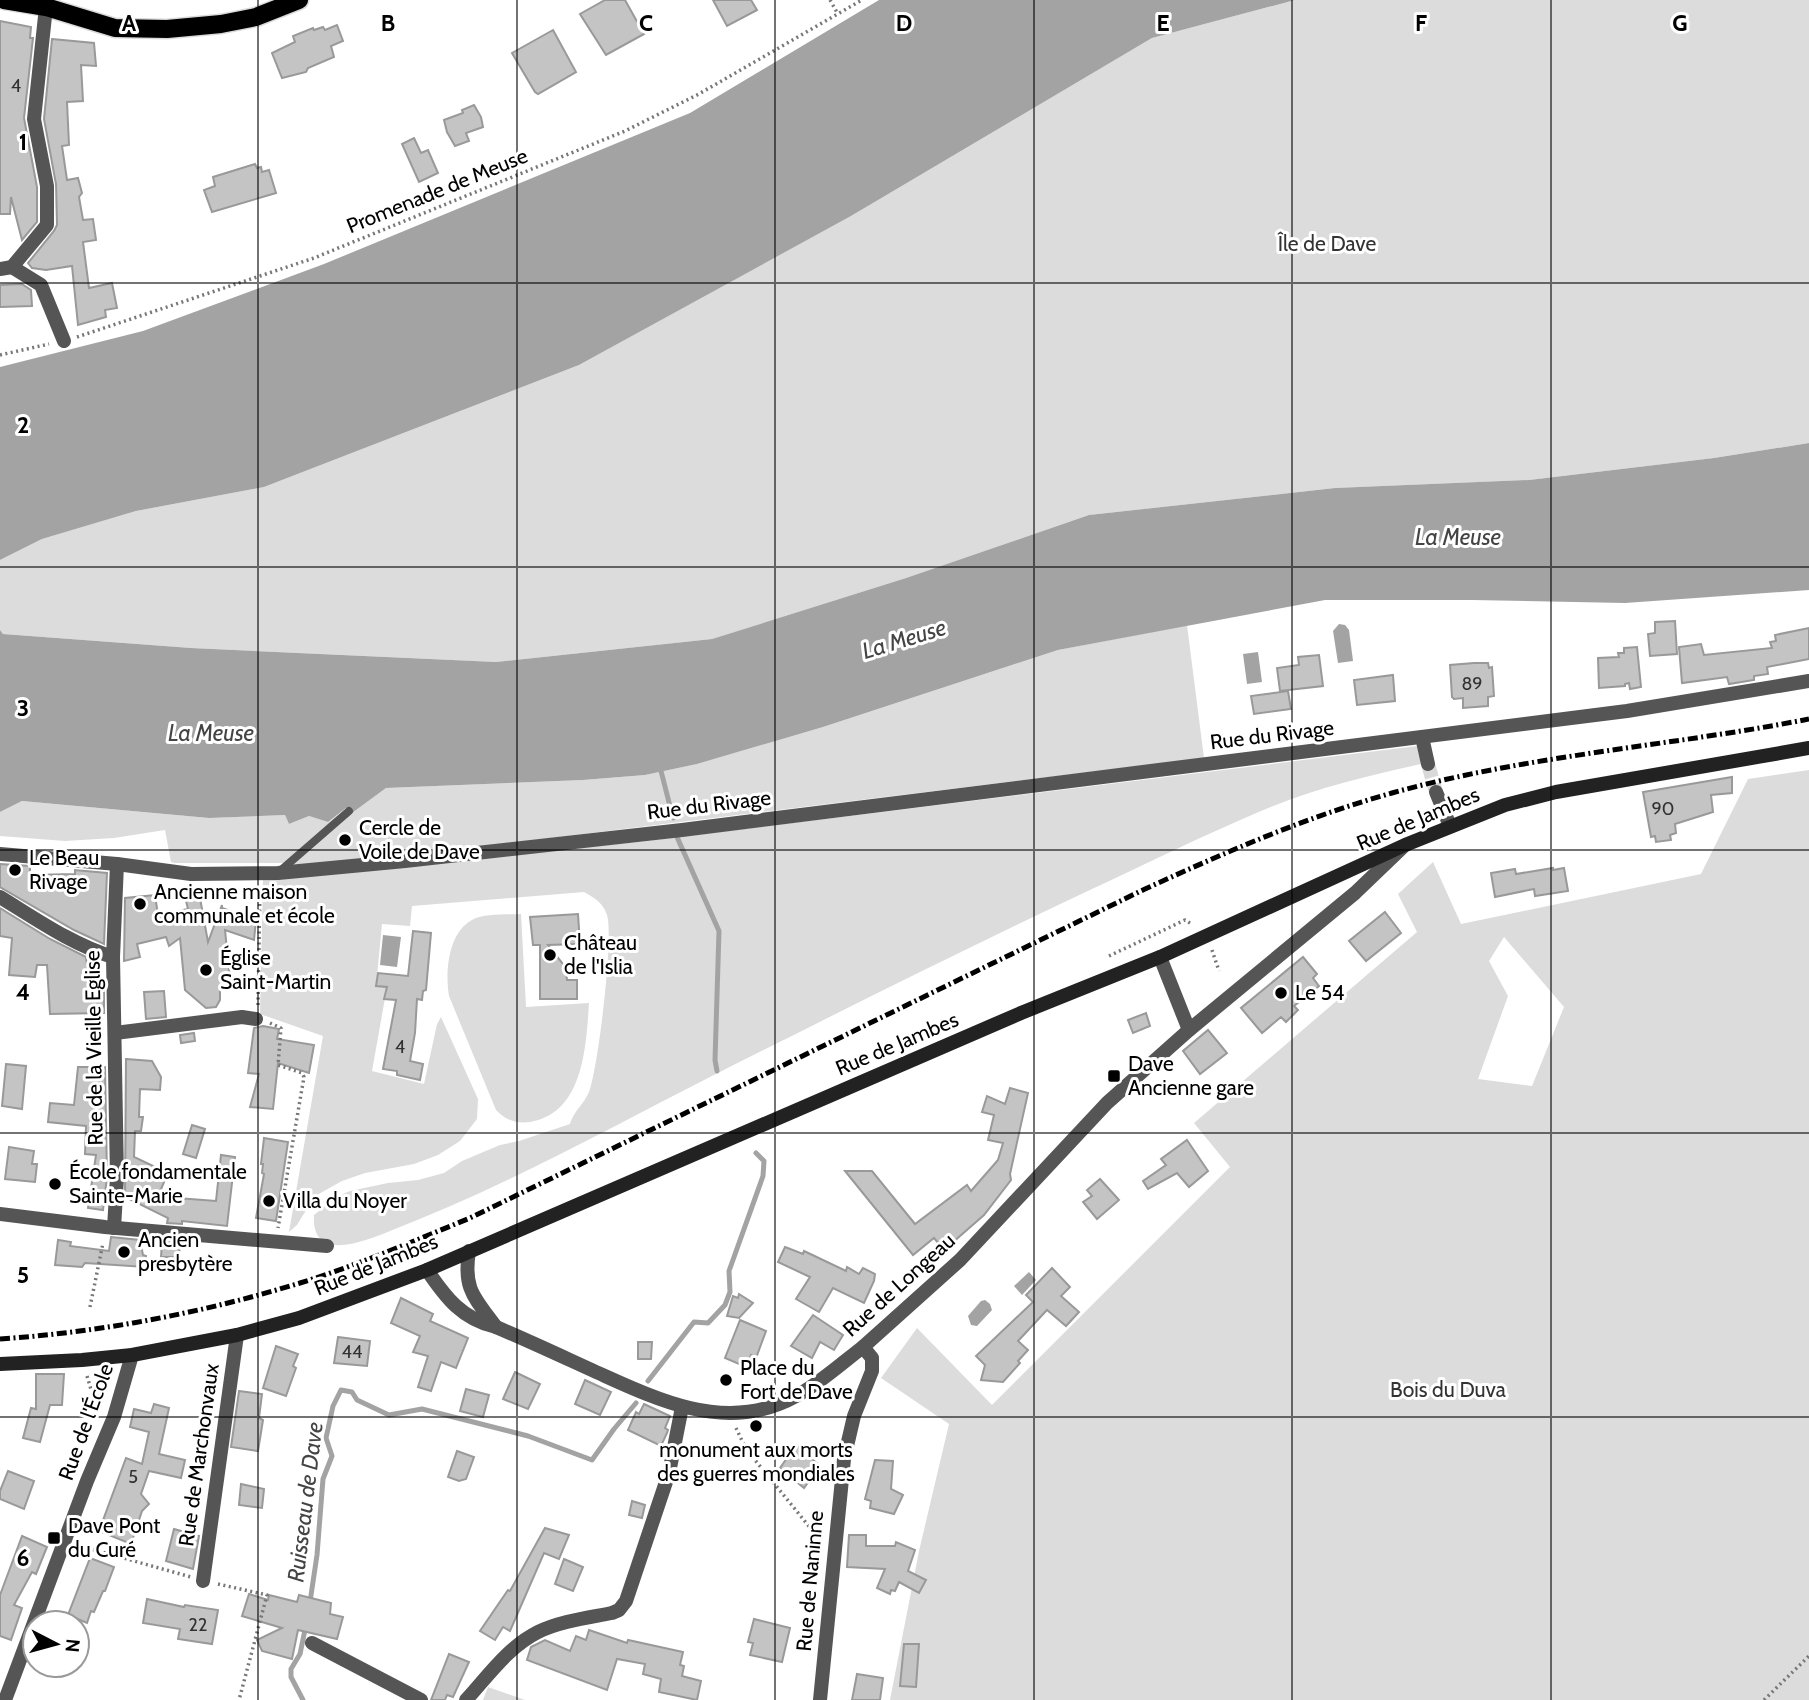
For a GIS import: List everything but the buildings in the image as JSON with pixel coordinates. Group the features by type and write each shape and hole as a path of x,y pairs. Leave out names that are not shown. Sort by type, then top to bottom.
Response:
{"main road":[{"path":"4,0 46,7 115,28 167,29 220,24 256,17 299,0"},
{"name":"Rue de Jambes","path":"0,1364 132,1355 237,1335 311,1314 427,1270 1021,1013 1160,957 1405,845 1505,805 1556,792 1809,748"}],"street":[{"path":"46,7 34,118 47,186 47,225 6,268 41,285 64,341"},
{"name":"Rue du Rivage","path":"0,855 117,864 191,874 278,873 405,862 1627,711 1809,681"},
{"path":"1422,737 1428,764"},
{"path":"1436,792 1450,826"},
{"name":"Rue de Longeau","path":"427,1270 445,1296 479,1323 496,1326 643,1393 682,1407 728,1413 763,1409 792,1398 863,1347 960,1260 1107,1103 1189,1030 1355,894 1405,845"},
{"name":"Rue de la Vieille Eglise","path":"110,1227 117,1177 113,957 117,864"},
{"path":"0,897 99,953 113,957"},
{"path":"1160,957 1189,1030"},
{"path":"115,1033 242,1017 256,1019"},
{"path":"0,1214 110,1227 327,1246"},
{"name":"Rue de Longeau","path":"469,1251 466,1278 471,1293 496,1326"},
{"name":"Rue de Marchonvaux","path":"203,1581 237,1335"},
{"name":"Rue de Naninne","path":"820,1700 844,1459 854,1416 872,1371 873,1358 863,1347"},
{"name":"Rue de l'École","path":"5,1700 120,1401 132,1355"},
{"path":"466,1700 508,1653 528,1638 560,1624 612,1613 619,1610 626,1601 669,1473 682,1407"},
{"path":"312,1643 421,1700"}],"lane":[{"path":"278,873 349,811"}],"path":[{"path":"830,0 838,15"},
{"name":"Promenade de Meuse","path":"0,355 64,341 314,258 625,131 697,95 862,0"},
{"path":"256,1019 260,874"},
{"path":"1109,956 1185,920 1207,936 1219,971"},
{"path":"276,1241 304,1077 302,1073 278,1065 276,1061 281,1028 279,1026"},
{"path":"90,1307 110,1227"},
{"path":"87,1376 106,1438"},
{"path":"728,1413 746,1449 834,1557"},
{"path":"65,1542 203,1581 267,1595 239,1700"},
{"path":"1763,1700 1809,1656"}],"green space":[{"name":"Île de Dave","path":"1295,0 1809,0 1809,443 1714,458 1529,480 1335,488 1089,515 906,578 712,639 496,662 191,648 3,634 0,630 0,560 42,539 136,511 264,487 579,365 851,216 1152,38"},
{"path":"1187,625 1204,758 403,856 294,866 289,863 171,862 165,830 114,838 65,841 0,836 0,812 22,801 209,818 285,815 289,824 309,816 328,822 347,808 352,813 386,788 645,775 697,764 823,727 1058,650"},
{"path":"1417,746 1421,764 1320,790 1240,820 947,959 471,1197 367,1240 342,1245 330,1244 321,1240 315,1230 314,1215 336,1197 350,1191 444,1173 462,1161 500,1145 570,1124 587,1096 593,1079 604,1003 609,928 607,915 598,901 584,892 412,906 410,926 382,924 376,986 387,987 372,1071 424,1084 437,1024 441,1017 478,1099 477,1119 460,1141 438,1155 414,1164 365,1173 342,1181 314,1197 297,1225 289,1232 323,1036 260,1014 263,880 647,841"},
{"name":"Bois du Duva","path":"1809,770 1809,1700 890,1700 919,1551 949,1424 881,1378 917,1328 992,1405 1230,1167 1194,1123 1417,932 1398,894 1433,862 1461,924 1701,874 1748,779","holes":["1504,937 1564,1007 1532,1086 1478,1079 1508,996 1489,961"]},
{"path":"521,914 526,1007 589,1003 583,1057 572,1092 562,1106 548,1116 530,1122 512,1120 496,1110 449,996 448,976 453,943 464,926 483,916"},
{"path":"488,1687 525,1700 483,1700"}],"water":[{"path":"879,0 1295,0 1152,38 851,216 579,365 264,487 136,511 42,539 0,560 0,367 143,331 324,264 690,113"},
{"name":"La Meuse","path":"1809,443 1809,590 1625,603 1325,600 1058,650 823,727 697,764 645,775 583,780 386,788 352,813 346,808 328,822 309,816 289,824 285,815 209,818 22,801 0,812 0,630 3,634 191,648 496,662 712,639 906,578 1089,515 1335,488 1529,480 1714,458"},
{"path":"1339,624 1345,625 1349,630 1353,661 1338,663 1333,631"},
{"path":"1258,652 1262,682 1247,684 1243,654"},
{"path":"383,935 401,937 397,967 380,965"},
{"path":"1029,1272 1036,1280 1022,1295 1014,1286"},
{"path":"985,1300 992,1310 977,1326 971,1325 968,1316"}],"waterway":[{"name":"Ruisseau de Dave","path":"660,767 673,818"},
{"name":"Ruisseau de Dave","path":"677,837 719,931 715,1060 717,1071"},
{"name":"Ruisseau de Dave","path":"648,1381 694,1322 708,1323 725,1305 730,1292 729,1271 763,1176 764,1161 756,1153"},
{"name":"Ruisseau de Dave","path":"310,1602 323,1479 332,1456 326,1438 333,1406 341,1390 352,1392 357,1400 389,1415 422,1409 528,1436 592,1460 636,1403"},
{"name":"Ruisseau de Dave","path":"303,1700 291,1677 291,1669 300,1654 306,1625"}],"tunnel":[{"path":"1428,764 1436,792"}],"railway":[{"path":"0,1339 76,1332 189,1312 300,1283 386,1252 470,1218 1145,889 1236,849 1329,813 1392,793 1495,769 1809,719"}],"place":[{"name":"Cercle de Voile de Dave","path":"345,840"},
{"name":"Le Beau Rivage","path":"15,870"},
{"name":"Ancienne maison communale et école","path":"140,904"},
{"name":"Château de l'Islia","path":"550,955"},
{"name":"Église Saint-Martin","path":"206,970"},
{"name":"Le 54","path":"1281,993"},
{"name":"Dave Ancienne gare","path":"1114,1076"},
{"name":"École fondamentale Sainte-Marie","path":"55,1184"},
{"name":"Villa du Noyer","path":"269,1201"},
{"name":"Ancien presbytère","path":"124,1252"},
{"name":"Place du Fort de Dave","path":"726,1380"},
{"name":"monument aux morts des guerres mondiales","path":"756,1426"},
{"name":"Dave Pont du Curé","path":"54,1538"}]}
